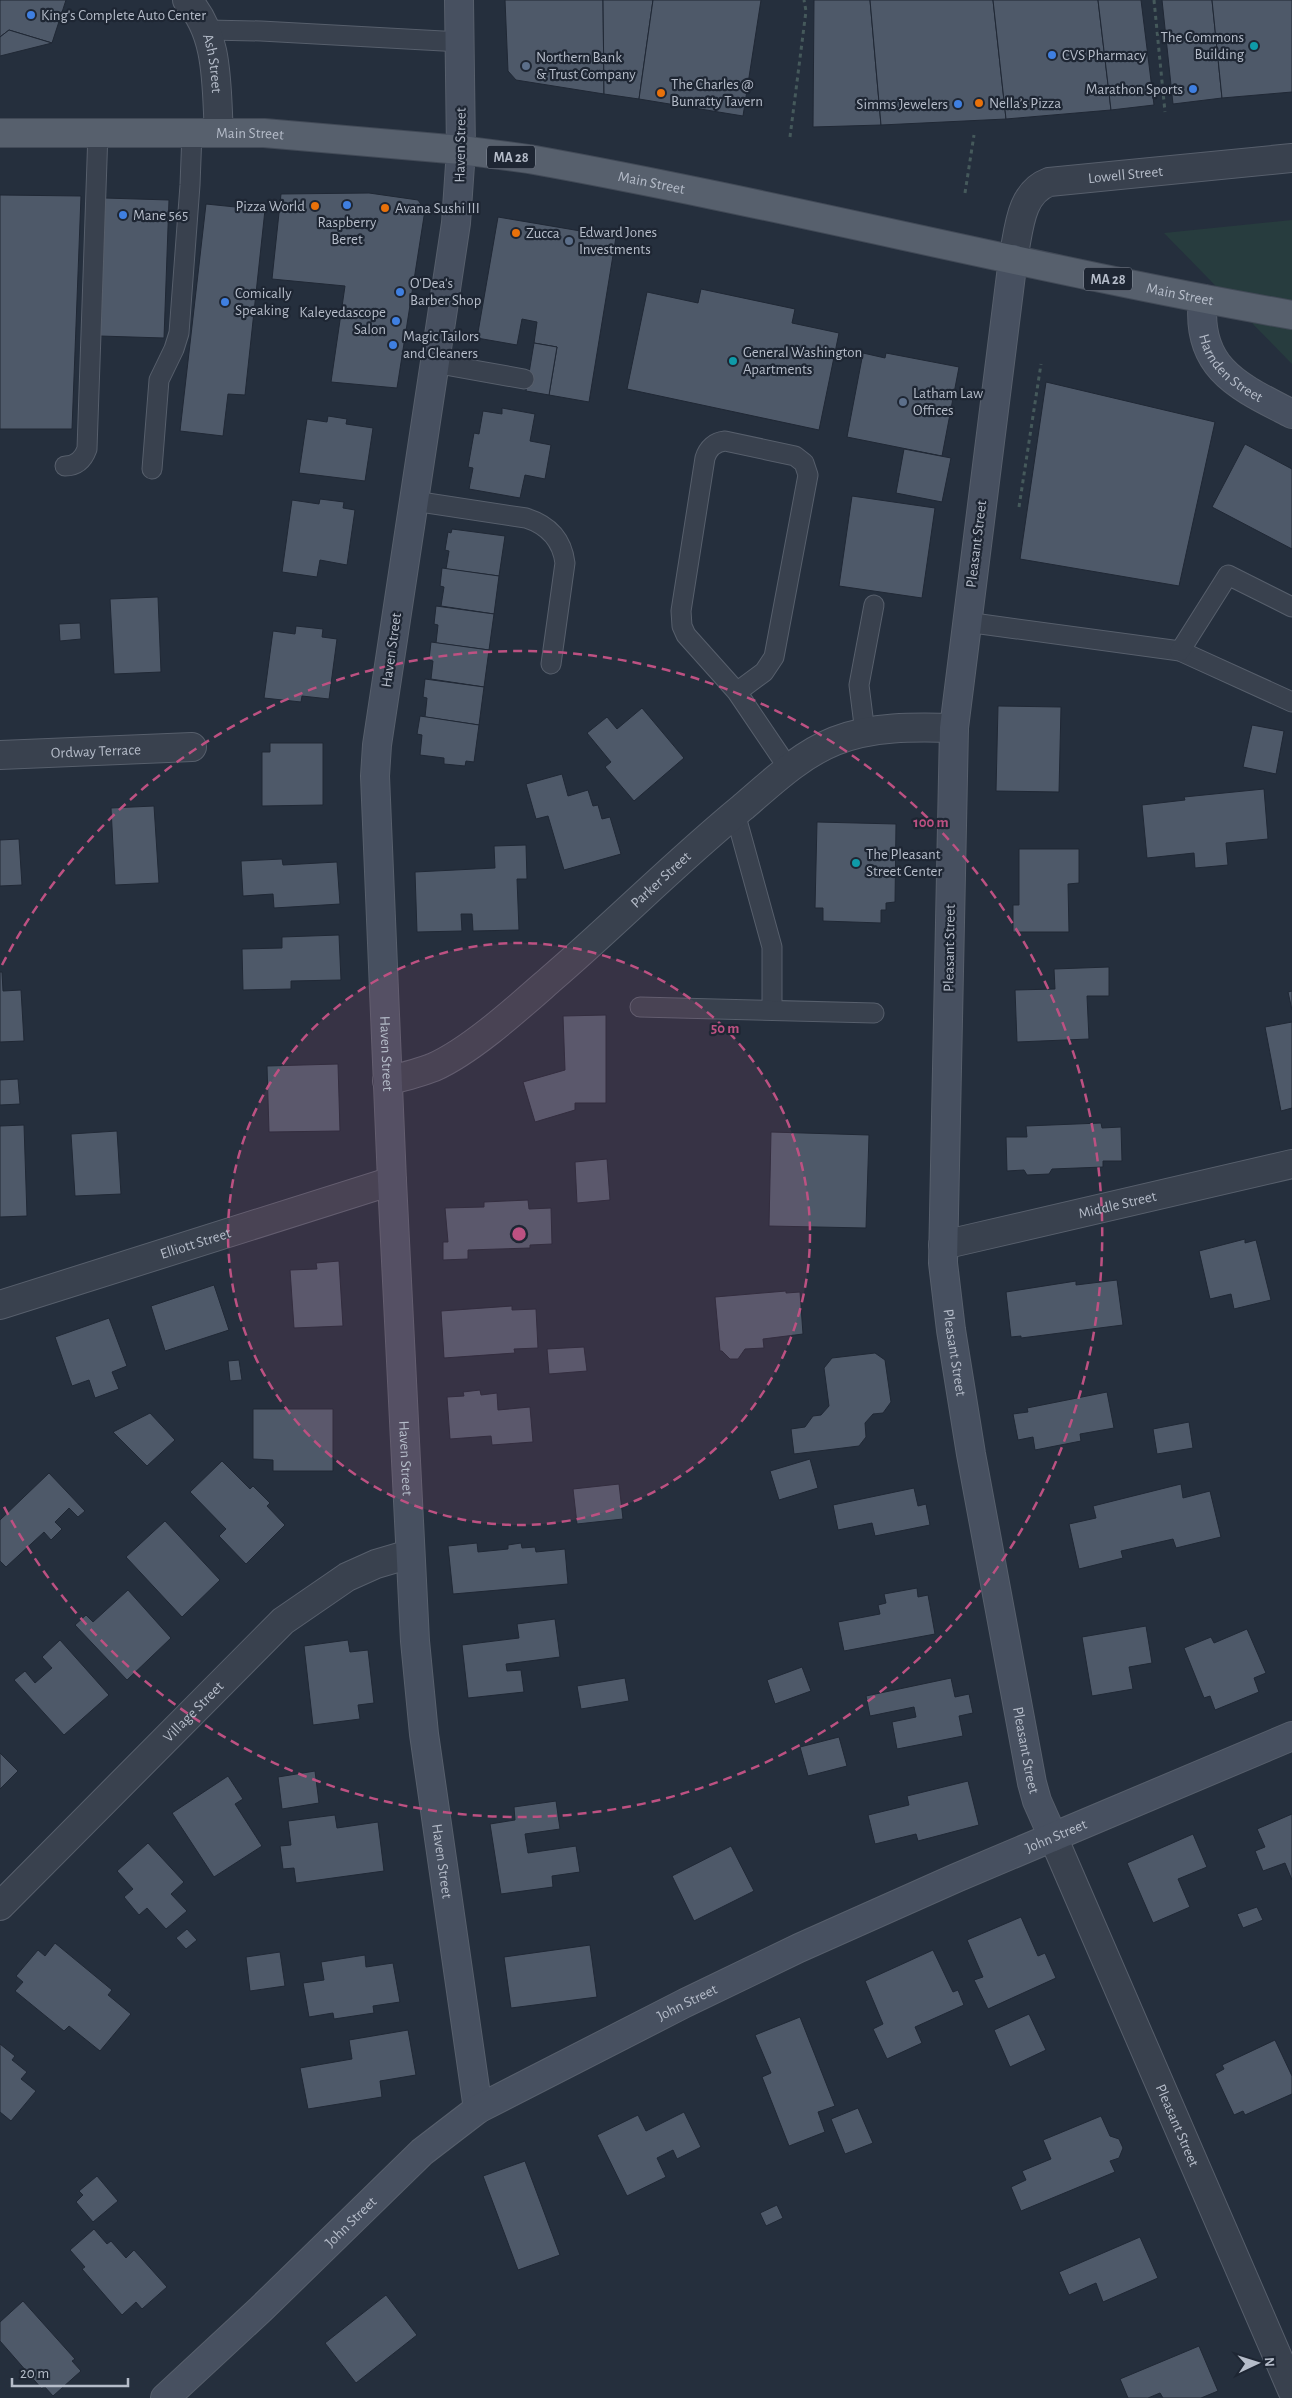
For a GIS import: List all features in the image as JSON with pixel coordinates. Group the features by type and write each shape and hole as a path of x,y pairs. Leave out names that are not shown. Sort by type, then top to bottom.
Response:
{"main road":[{"name":"Main Street","path":"0,133 264,133 461,150 554,163 1013,258 1204,300 1292,315"}],"street":[{"name":"Ash Street","path":"187,0 200,16 207,30 215,70 219,133"},
{"name":"Haven Street","path":"459,0 461,150 456,223 377,745 375,776 387,1081 410,1554 424,1734 478,2109"},
{"name":"Lowell Street","path":"1013,258 1027,202 1036,190 1049,182 1292,158"},
{"name":"Pleasant Street","path":"1013,258 954,728 943,1245 945,1285 971,1454 1034,1793 1292,2390"},
{"name":"Harnden Street","path":"1204,300 1202,313 1206,341 1218,365 1237,385 1292,414"},
{"name":"Parker Street","path":"387,1081 435,1066 460,1052 528,999 596,940 735,813 789,769 823,746 864,733 898,727 954,728"},
{"name":"Ordway Terrace","path":"0,754 192,747"},
{"name":"Middle Street","path":"943,1245 1292,1164"},
{"name":"Elliott Street","path":"0,1305 392,1181"},
{"name":"Village Street","path":"0,1906 284,1620 347,1577 376,1564 410,1554"},
{"name":"John Street","path":"165,2398 262,2308 422,2152 478,2109 685,2003 790,1952 947,1882 1292,1736"}],"lane":[{"path":"207,30 261,31 461,42"},
{"path":"64,466 74,465 81,460 87,448 98,132"},
{"path":"152,469 159,380 174,349 178,333 190,185 192,133"},
{"path":"434,363 524,379"},
{"path":"737,692 764,672 774,657 808,474 804,463 795,456 725,441 717,442 710,447 705,458 681,616 686,635 737,692 789,769"},
{"path":"414,501 526,518 543,525 556,537 564,554 565,562 551,664"},
{"path":"1180,651 1228,575 1292,607"},
{"path":"864,733 859,686 874,605"},
{"path":"966,622 1180,651 1292,702"},
{"path":"735,813 772,947 772,1010"},
{"path":"640,1007 874,1013"}],"path":[{"path":"790,137 806,11 804,0"},
{"path":"1154,0 1165,112"},
{"path":"965,193 974,134"}],"green space":[{"path":"1292,220 1292,364 1164,233"}],"building":[{"name":"King's Complete Auto Center","path":"0,0 66,0 52,43 9,30 0,37"},
{"path":"505,0 603,0 604,94 516,80 508,71"},
{"path":"603,0 653,0 639,99 604,94"},
{"path":"653,0 761,0 743,116 639,99"},
{"path":"814,0 870,0 881,125 813,127"},
{"path":"870,0 993,0 1006,119 881,125"},
{"name":"CVS Pharmacy","path":"993,0 1098,0 1111,110 1006,119"},
{"path":"1098,0 1141,0 1154,105 1111,110"},
{"path":"1162,0 1212,0 1222,98 1173,104"},
{"name":"The Commons Building","path":"1212,0 1292,0 1292,92 1222,98"},
{"path":"9,30 52,43 0,56 0,37"},
{"path":"369,193 418,200 425,210 397,388 331,382 345,286 272,279 281,194"},
{"path":"0,195 81,196 72,429 0,429"},
{"path":"105,198 169,200 164,338 100,336"},
{"name":"Comically Speaking","path":"206,204 265,210 245,395 228,394 223,436 180,431"},
{"path":"498,217 616,237 589,402 549,395 557,347 534,343 537,322 522,319 517,345 477,338"},
{"name":"General Washington Apartments","path":"701,289 795,309 792,323 839,333 819,430 627,389 647,292 698,303"},
{"path":"534,343 557,347 549,395 526,391"},
{"name":"Latham Law Offices","path":"863,353 885,358 886,353 959,367 942,456 847,437"},
{"path":"1046,382 1215,422 1179,586 1020,559"},
{"path":"502,408 535,414 530,441 551,445 545,479 525,475 520,498 469,489 473,468 468,467 474,433 479,434 483,411 502,414"},
{"path":"328,416 347,419 346,424 373,428 365,481 299,473 307,419 327,422"},
{"path":"1245,444 1292,469 1292,549 1212,507"},
{"path":"904,449 951,458 942,502 896,493"},
{"path":"852,496 935,508 922,598 839,586"},
{"path":"320,499 344,502 343,508 355,510 347,565 320,560 317,577 282,572 292,500 319,504"},
{"path":"452,529 505,536 499,576 446,569 449,551 445,550 448,532 451,533"},
{"path":"442,568 499,576 494,614 441,606 444,587 440,586"},
{"path":"158,597 161,672 114,674 110,599"},
{"path":"436,606 494,614 489,650 436,643 438,625 434,624"},
{"path":"80,623 81,639 60,641 59,624"},
{"path":"296,626 323,629 322,637 337,639 329,699 302,696 301,702 264,698 273,631 295,634"},
{"path":"431,642 489,650 484,687 431,679 433,661 429,660"},
{"path":"425,679 484,687 479,725 425,717 427,698 423,697"},
{"path":"998,706 1061,707 1059,792 996,791"},
{"path":"642,708 684,758 634,801 605,767 611,762 587,733 607,717 617,729"},
{"path":"420,716 479,725 474,762 466,761 465,766 444,764 444,758 420,755 422,735 417,734"},
{"path":"1252,725 1284,731 1276,774 1243,767"},
{"path":"270,743 323,743 323,805 262,806 262,752 270,752"},
{"path":"562,774 568,796 588,790 593,806 598,805 602,819 610,817 621,854 564,870 548,816 536,819 526,784"},
{"path":"1264,789 1268,839 1226,843 1228,865 1195,868 1194,853 1147,858 1142,805 1185,800 1184,797"},
{"path":"154,806 159,883 115,885 111,808"},
{"name":"The Pleasant Street Center","path":"817,822 896,824 895,902 886,903 886,910 881,910 881,923 823,921 823,908 815,908"},
{"path":"19,839 22,885 0,886 0,840"},
{"path":"526,845 527,879 517,879 519,930 473,931 472,914 461,914 462,931 417,932 415,872 495,868 494,846"},
{"path":"1019,849 1079,849 1079,883 1068,884 1069,932 1013,932 1013,905 1019,905"},
{"path":"282,859 283,865 337,862 340,904 274,908 273,894 243,896 241,861"},
{"path":"339,935 341,980 291,981 291,989 243,990 242,949 282,948 282,937"},
{"path":"1109,967 1109,996 1087,996 1089,1039 1017,1042 1015,990 1055,989 1054,969"},
{"path":"0,972 2,972 3,991 21,990 24,1041 0,1042"},
{"path":"1292,991 1292,1010 1288,992"},
{"path":"606,1015 606,1103 575,1103 575,1110 535,1122 523,1082 565,1070 563,1016"},
{"path":"1292,1022 1292,1108 1281,1111 1265,1027"},
{"path":"338,1064 340,1131 269,1132 267,1066"},
{"path":"18,1079 20,1104 0,1105 0,1080"},
{"path":"1101,1123 1102,1128 1121,1127 1122,1161 1103,1161 1103,1167 1052,1169 1049,1174 1027,1175 1024,1170 1007,1171 1006,1137 1027,1137 1026,1126"},
{"path":"24,1125 27,1216 0,1217 0,1126"},
{"path":"117,1131 121,1194 75,1196 71,1134"},
{"path":"771,1132 869,1135 866,1228 769,1226"},
{"path":"607,1159 610,1200 577,1203 575,1162"},
{"path":"528,1200 529,1209 551,1208 552,1244 530,1245 530,1248 468,1250 468,1259 443,1260 443,1242 448,1242 445,1208 484,1207 484,1202"},
{"path":"1245,1239 1245,1243 1256,1240 1271,1300 1234,1309 1231,1294 1210,1299 1199,1251"},
{"path":"339,1261 343,1326 294,1328 290,1270 317,1269 316,1263"},
{"path":"1117,1280 1123,1325 1021,1338 1021,1336 1011,1337 1006,1292 1076,1281 1076,1285"},
{"path":"214,1285 229,1330 165,1351 151,1306"},
{"path":"786,1291 786,1293 800,1292 803,1334 763,1339 764,1348 745,1349 738,1359 730,1359 720,1351 715,1297"},
{"path":"512,1306 512,1310 536,1309 538,1348 514,1349 515,1353 444,1358 441,1311"},
{"path":"109,1318 127,1366 112,1372 119,1389 95,1398 89,1380 72,1386 55,1337"},
{"path":"584,1347 587,1371 549,1374 547,1349"},
{"path":"875,1353 885,1360 891,1402 883,1413 873,1414 865,1423 866,1437 859,1446 794,1454 791,1429 805,1427 813,1416 821,1415 829,1406 824,1368 832,1358"},
{"path":"239,1360 242,1380 230,1381 228,1361"},
{"path":"480,1390 481,1395 497,1393 498,1410 530,1407 533,1442 492,1445 491,1436 450,1439 447,1397 464,1396 463,1392"},
{"path":"1107,1392 1114,1428 1080,1434 1081,1441 1035,1450 1033,1437 1018,1440 1013,1414 1028,1412 1027,1408"},
{"path":"253,1409 333,1409 333,1471 273,1471 273,1460 253,1459"},
{"path":"150,1413 175,1440 147,1466 113,1432"},
{"path":"1189,1422 1193,1448 1157,1454 1153,1429"},
{"path":"810,1459 818,1488 779,1500 770,1471"},
{"path":"222,1461 250,1489 253,1486 270,1503 267,1506 285,1525 246,1564 219,1536 226,1529 190,1492"},
{"path":"49,1473 85,1511 78,1517 69,1508 55,1522 62,1529 51,1540 44,1532 6,1567 0,1561 0,1520"},
{"path":"619,1484 623,1519 577,1524 573,1489"},
{"path":"1181,1484 1183,1498 1210,1491 1221,1537 1176,1548 1173,1539 1121,1551 1123,1558 1079,1569 1069,1524 1096,1518 1093,1506"},
{"path":"914,1488 918,1506 926,1504 930,1525 875,1536 872,1523 838,1530 833,1505"},
{"path":"165,1521 220,1580 182,1617 126,1557"},
{"path":"477,1543 478,1552 508,1549 508,1545 521,1543 522,1548 535,1547 536,1552 565,1549 568,1584 453,1594 448,1546"},
{"path":"917,1588 918,1597 928,1595 935,1634 844,1651 838,1622 880,1614 878,1605 886,1603 884,1594"},
{"path":"128,1590 171,1638 127,1680 75,1625 86,1615 93,1622"},
{"path":"555,1619 560,1657 506,1664 507,1671 521,1670 524,1692 468,1698 462,1645 519,1638 517,1624"},
{"path":"1146,1626 1152,1663 1129,1667 1133,1689 1092,1696 1082,1637"},
{"path":"1247,1629 1266,1673 1254,1678 1259,1692 1215,1710 1210,1696 1204,1698 1184,1648 1211,1637 1214,1643"},
{"path":"60,1640 109,1695 64,1735 14,1680 25,1671 35,1683 52,1668 42,1657"},
{"path":"348,1640 350,1652 368,1650 374,1703 358,1705 360,1719 313,1725 304,1646"},
{"path":"802,1667 811,1691 775,1704 767,1680"},
{"path":"625,1678 629,1701 581,1709 577,1686"},
{"path":"951,1678 955,1697 969,1694 973,1713 959,1716 963,1736 897,1749 892,1722 916,1717 914,1707 870,1716 866,1696"},
{"path":"839,1737 847,1766 808,1776 800,1747"},
{"path":"0,1753 18,1771 0,1789"},
{"path":"315,1771 319,1803 282,1809 278,1777"},
{"path":"228,1776 243,1799 235,1804 262,1846 214,1877 172,1813"},
{"path":"968,1781 979,1825 918,1841 916,1834 875,1844 868,1815 909,1805 907,1796"},
{"path":"556,1801 560,1829 525,1834 528,1853 576,1846 580,1872 552,1876 553,1887 501,1894 490,1824 515,1820 514,1807"},
{"path":"1292,1814 1292,1880 1285,1863 1263,1871 1255,1851 1265,1847 1257,1829"},
{"path":"335,1815 337,1828 378,1822 384,1871 296,1883 294,1868 283,1869 280,1846 291,1845 288,1821"},
{"path":"1193,1834 1207,1867 1178,1879 1190,1907 1153,1923 1127,1863"},
{"path":"148,1843 184,1882 171,1894 187,1911 166,1929 147,1908 139,1915 124,1897 133,1889 117,1871"},
{"path":"731,1846 754,1891 694,1921 672,1876"},
{"path":"1257,1907 1263,1920 1243,1928 1237,1914"},
{"path":"1021,1917 1038,1956 1045,1953 1056,1978 988,2009 974,1980 983,1977 967,1940"},
{"path":"187,1929 197,1940 186,1949 176,1938"},
{"path":"55,1943 112,1990 108,1995 131,2014 100,2051 69,2026 64,2031 15,1991 23,1982 16,1976 38,1950 45,1956"},
{"path":"590,1945 597,1997 511,2008 504,1957"},
{"path":"933,1950 953,1992 958,1990 964,2005 915,2027 922,2043 887,2059 873,2029 883,2024 865,1981"},
{"path":"280,1952 285,1986 250,1991 246,1957"},
{"path":"365,1955 366,1967 393,1963 400,2002 373,2006 374,2013 334,2019 333,2013 309,2017 303,1983 324,1980 321,1962"},
{"path":"1029,2014 1046,2050 1010,2067 994,2030"},
{"path":"800,2017 835,2106 818,2112 825,2132 789,2146 762,2077 771,2073 755,2035"},
{"path":"408,2030 416,2075 380,2081 382,2097 308,2109 300,2068 352,2059 349,2040"},
{"path":"1275,2040 1292,2076 1292,2094 1245,2115 1243,2111 1234,2115 1215,2074 1224,2069 1222,2065"},
{"path":"0,2044 15,2056 12,2060 27,2072 21,2079 36,2091 11,2121 0,2112"},
{"path":"858,2108 873,2143 845,2154 831,2119"},
{"path":"684,2112 701,2147 677,2159 673,2150 657,2158 666,2177 627,2196 597,2135 638,2115 646,2131"},
{"path":"1101,2116 1110,2136 1119,2139 1123,2148 1119,2158 1110,2161 1115,2172 1021,2211 1011,2187 1026,2180 1022,2171 1051,2159 1043,2140"},
{"path":"525,2161 560,2255 518,2270 483,2176"},
{"path":"97,2176 118,2201 93,2222 76,2202 83,2195 79,2191"},
{"path":"777,2205 783,2218 766,2226 760,2213"},
{"path":"94,2229 107,2244 111,2241 126,2258 134,2250 167,2287 142,2309 136,2302 122,2315 82,2269 85,2267 70,2250"},
{"path":"1140,2237 1158,2278 1103,2302 1096,2283 1069,2295 1059,2272"},
{"path":"386,2295 417,2335 356,2383 325,2343"},
{"path":"23,2301 75,2359 72,2361 81,2371 53,2396 44,2386 42,2389 0,2341 0,2322"},
{"path":"1199,2346 1218,2391 1201,2398 1163,2398 1160,2393 1148,2398 1128,2398 1120,2379"}],"place":[{"name":"King's Complete Auto Center","path":"31,15"},
{"name":"The Commons Building","path":"1254,46"},
{"name":"CVS Pharmacy","path":"1052,55"},
{"name":"Northern Bank & Trust Company","path":"526,66"},
{"name":"Marathon Sports","path":"1193,89"},
{"name":"The Charles @ Bunratty Tavern","path":"661,93"},
{"name":"Nella’s Pizza","path":"979,103"},
{"name":"Simms Jewelers","path":"958,104"},
{"name":"Raspberry Beret","path":"347,205"},
{"name":"Pizza World","path":"315,206"},
{"name":"Avana Sushi III","path":"385,208"},
{"name":"Mane 565","path":"123,215"},
{"name":"Zucca","path":"516,233"},
{"name":"Edward Jones Investments","path":"569,241"},
{"name":"O'Dea's Barber Shop","path":"400,292"},
{"name":"Comically Speaking","path":"225,302"},
{"name":"Kaleyedascope Salon","path":"396,321"},
{"name":"Magic Tailors and Cleaners","path":"393,345"},
{"name":"General Washington Apartments","path":"733,361"},
{"name":"Latham Law Offices","path":"903,402"},
{"name":"The Pleasant Street Center","path":"856,863"}]}
